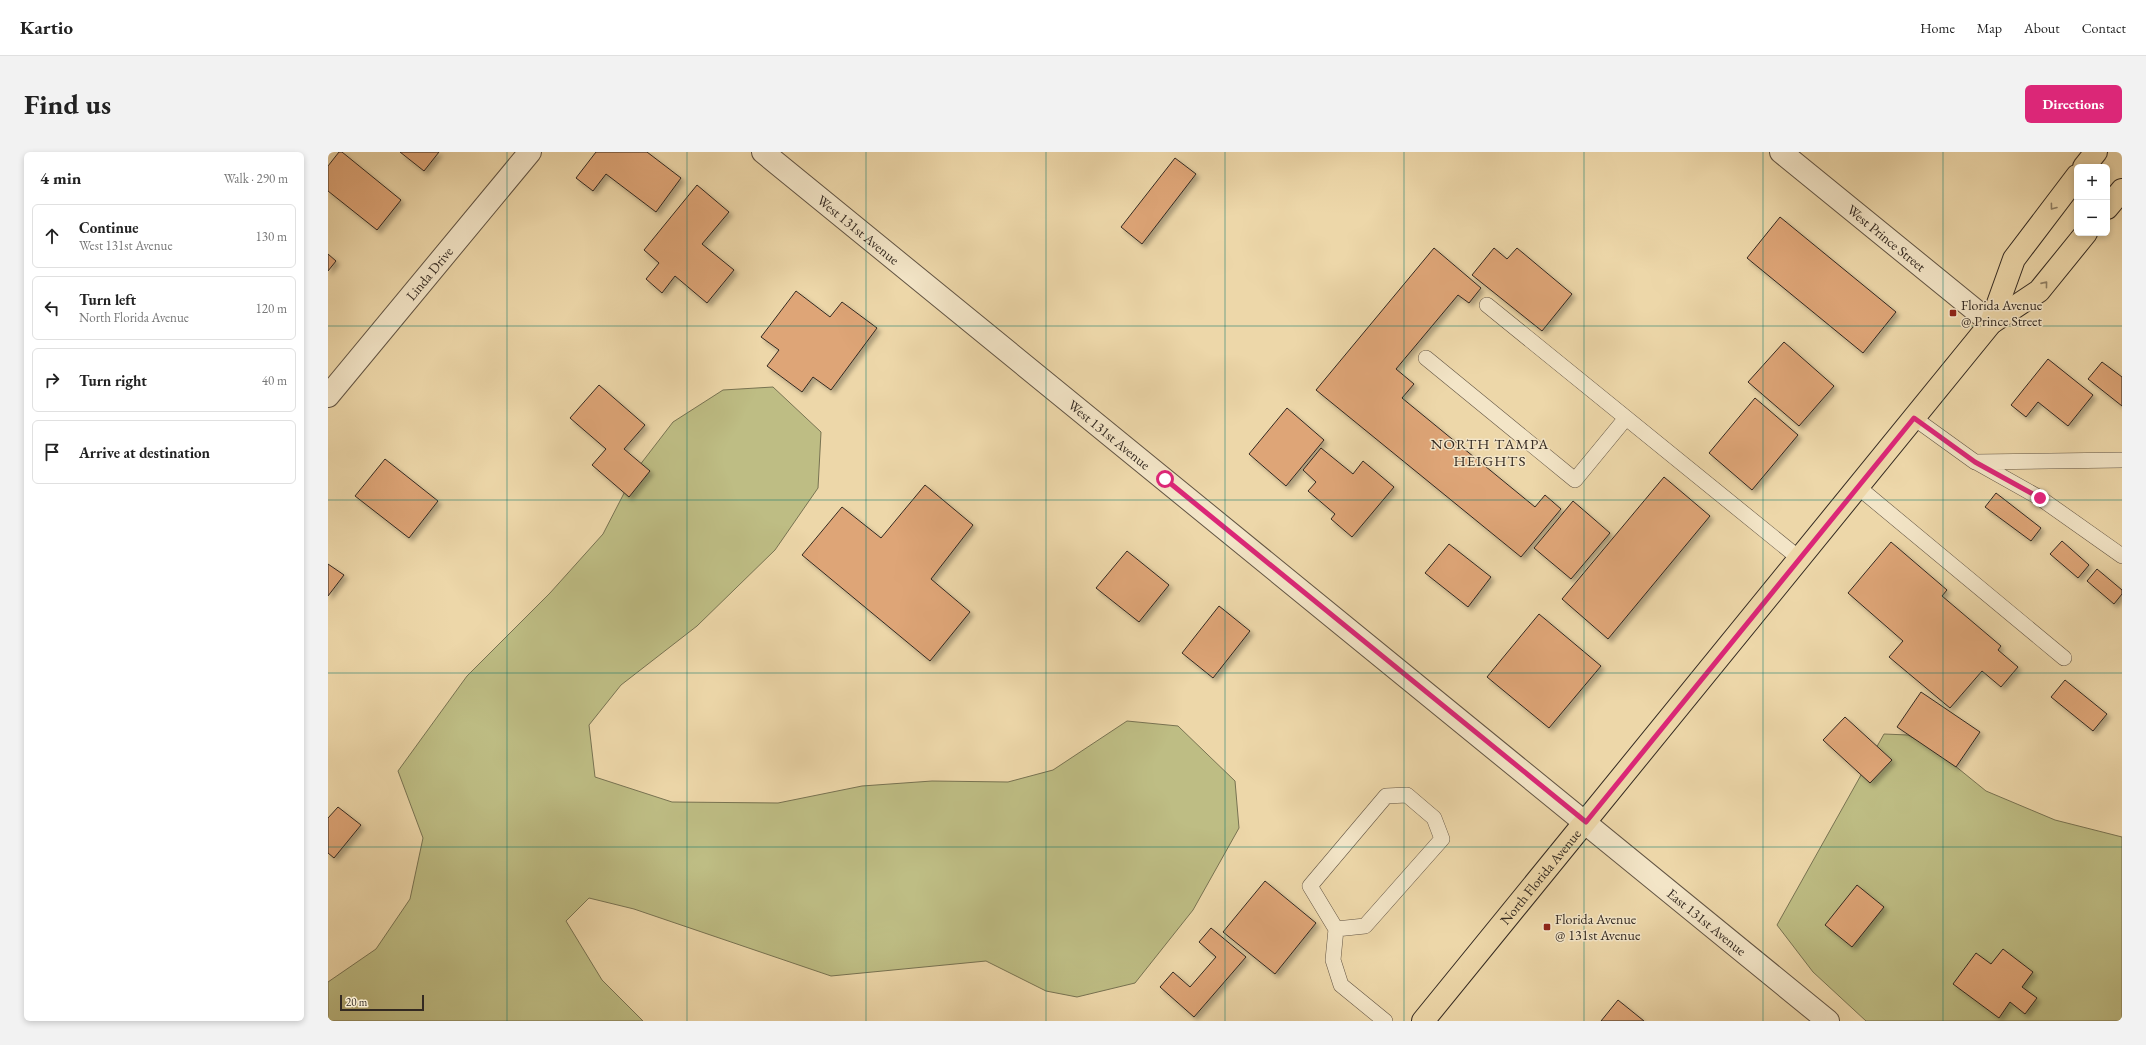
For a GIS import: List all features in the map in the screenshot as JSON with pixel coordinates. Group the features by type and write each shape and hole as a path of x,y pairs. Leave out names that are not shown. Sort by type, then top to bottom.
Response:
{"main road":[{"path":"2086,164 2096,152"},
{"name":"North Florida Avenue","path":"1991,323 2014,259 2074,180"},
{"name":"North Florida Avenue","path":"1423,1021 1991,323 2039,291 2084,236"}],"street":[{"name":"Linda Drive","path":"328,396 530,152"},
{"name":"West 131st Avenue","path":"763,152 1586,822"},
{"name":"West Prince Street","path":"1781,152 1991,323"},
{"name":"East 131st Avenue","path":"1586,822 1828,1021"}],"lane":[{"path":"1487,305 1800,559"},
{"path":"1426,358 1575,480 1626,418"},
{"path":"1914,418 1975,462 2040,498 2122,556"},
{"path":"1975,462 2122,460"},
{"path":"1858,487 2064,658"},
{"path":"1336,929 1365,926 1442,839 1434,818 1407,795 1386,796 1310,886 1336,929 1333,960 1341,985 1385,1021"}],"shaded area":[{"path":"773,387 821,432 818,488 775,550 697,626 621,685 589,725 595,777 672,802 778,803 862,786 932,781 1008,782 1053,770 1127,721 1178,726 1235,781 1239,828 1193,910 1135,983 1077,997 1046,991 986,961 831,976 634,909 589,898 566,921 602,980 643,1021 328,1021 328,982 376,949 410,899 423,838 398,771 467,676 550,593 603,534 636,470 673,422 723,390"},
{"path":"1884,734 1908,735 1938,752 1986,791 2055,820 2122,837 2122,1021 1866,1021 1813,972 1777,925"}],"building":[{"path":"339,152 342,152 401,200 377,230 328,191 328,166"},
{"path":"400,152 439,152 424,171"},
{"path":"596,152 647,152 681,178 656,212 606,174 593,191 576,178"},
{"path":"1175,158 1196,174 1142,244 1121,227"},
{"path":"697,185 729,212 702,244 734,270 707,303 675,276 662,293 646,279 659,263 644,250"},
{"path":"1780,217 1896,312 1863,353 1747,258"},
{"path":"1434,248 1481,288 1469,303 1458,295 1396,369 1414,384 1402,398 1535,507 1545,495 1561,509 1521,557 1316,390"},
{"path":"1494,248 1507,259 1517,248 1572,294 1542,331 1472,275"},
{"path":"328,254 336,261 328,271"},
{"path":"796,291 830,317 842,302 877,328 831,390 813,377 802,392 767,366 779,350 761,337"},
{"path":"1784,342 1834,386 1799,426 1748,382"},
{"path":"2048,359 2093,395 2068,426 2038,402 2026,417 2011,405"},
{"path":"2102,362 2122,377 2122,406 2088,379"},
{"path":"599,385 645,425 624,449 650,471 629,497 592,465 606,449 570,418"},
{"path":"1755,398 1798,435 1752,490 1709,453"},
{"path":"1287,408 1324,440 1286,486 1249,454"},
{"path":"1321,448 1353,474 1363,461 1394,487 1352,537 1331,519 1335,514 1308,491 1316,482 1303,470"},
{"path":"385,459 438,501 409,538 355,496"},
{"path":"1664,477 1710,516 1608,639 1562,599"},
{"path":"925,485 973,525 931,579 970,612 930,661 802,555 842,507 881,538"},
{"path":"1996,493 2041,528 2031,541 1985,507"},
{"path":"1573,501 1610,533 1571,579 1534,548"},
{"path":"2062,541 2089,565 2078,578 2050,554"},
{"path":"1891,542 1947,590 1942,596 2001,646 1998,650 2018,667 2001,687 1982,671 1950,708 1889,657 1903,641 1848,593"},
{"path":"1449,544 1491,577 1468,607 1425,573"},
{"path":"1127,551 1169,585 1139,622 1096,588"},
{"path":"328,564 344,575 328,596"},
{"path":"2097,569 2122,590 2122,594 2114,604 2087,581"},
{"path":"1219,606 1250,631 1213,678 1182,653"},
{"path":"1539,614 1601,666 1549,728 1487,677"},
{"path":"2065,680 2107,714 2093,731 2051,697"},
{"path":"1921,692 1980,732 1956,767 1897,727"},
{"path":"1845,717 1892,760 1870,783 1823,740"},
{"path":"338,807 361,825 334,858 328,853 328,818"},
{"path":"1265,881 1316,923 1275,974 1223,932"},
{"path":"1857,885 1884,907 1852,947 1825,925"},
{"path":"1211,928 1246,957 1194,1017 1160,987 1173,972 1190,987 1216,957 1199,942"},
{"path":"2003,949 2033,972 2022,987 2037,998 2025,1014 2010,1002 1999,1018 1953,984 1976,953 1991,964"},
{"path":"1618,1000 1644,1021 1601,1021"}],"place":[{"name":"Florida Avenue @ Prince Street","path":"1953,313"},
{"name":"Florida Avenue @ 131st Avenue","path":"1547,927"}],"district":[{"name":"NORTH TAMPA HEIGHTS","path":"1490,452"}],"route":[{"path":"1165,479 1586,822 1914,418 1975,462 2040,498"}]}
